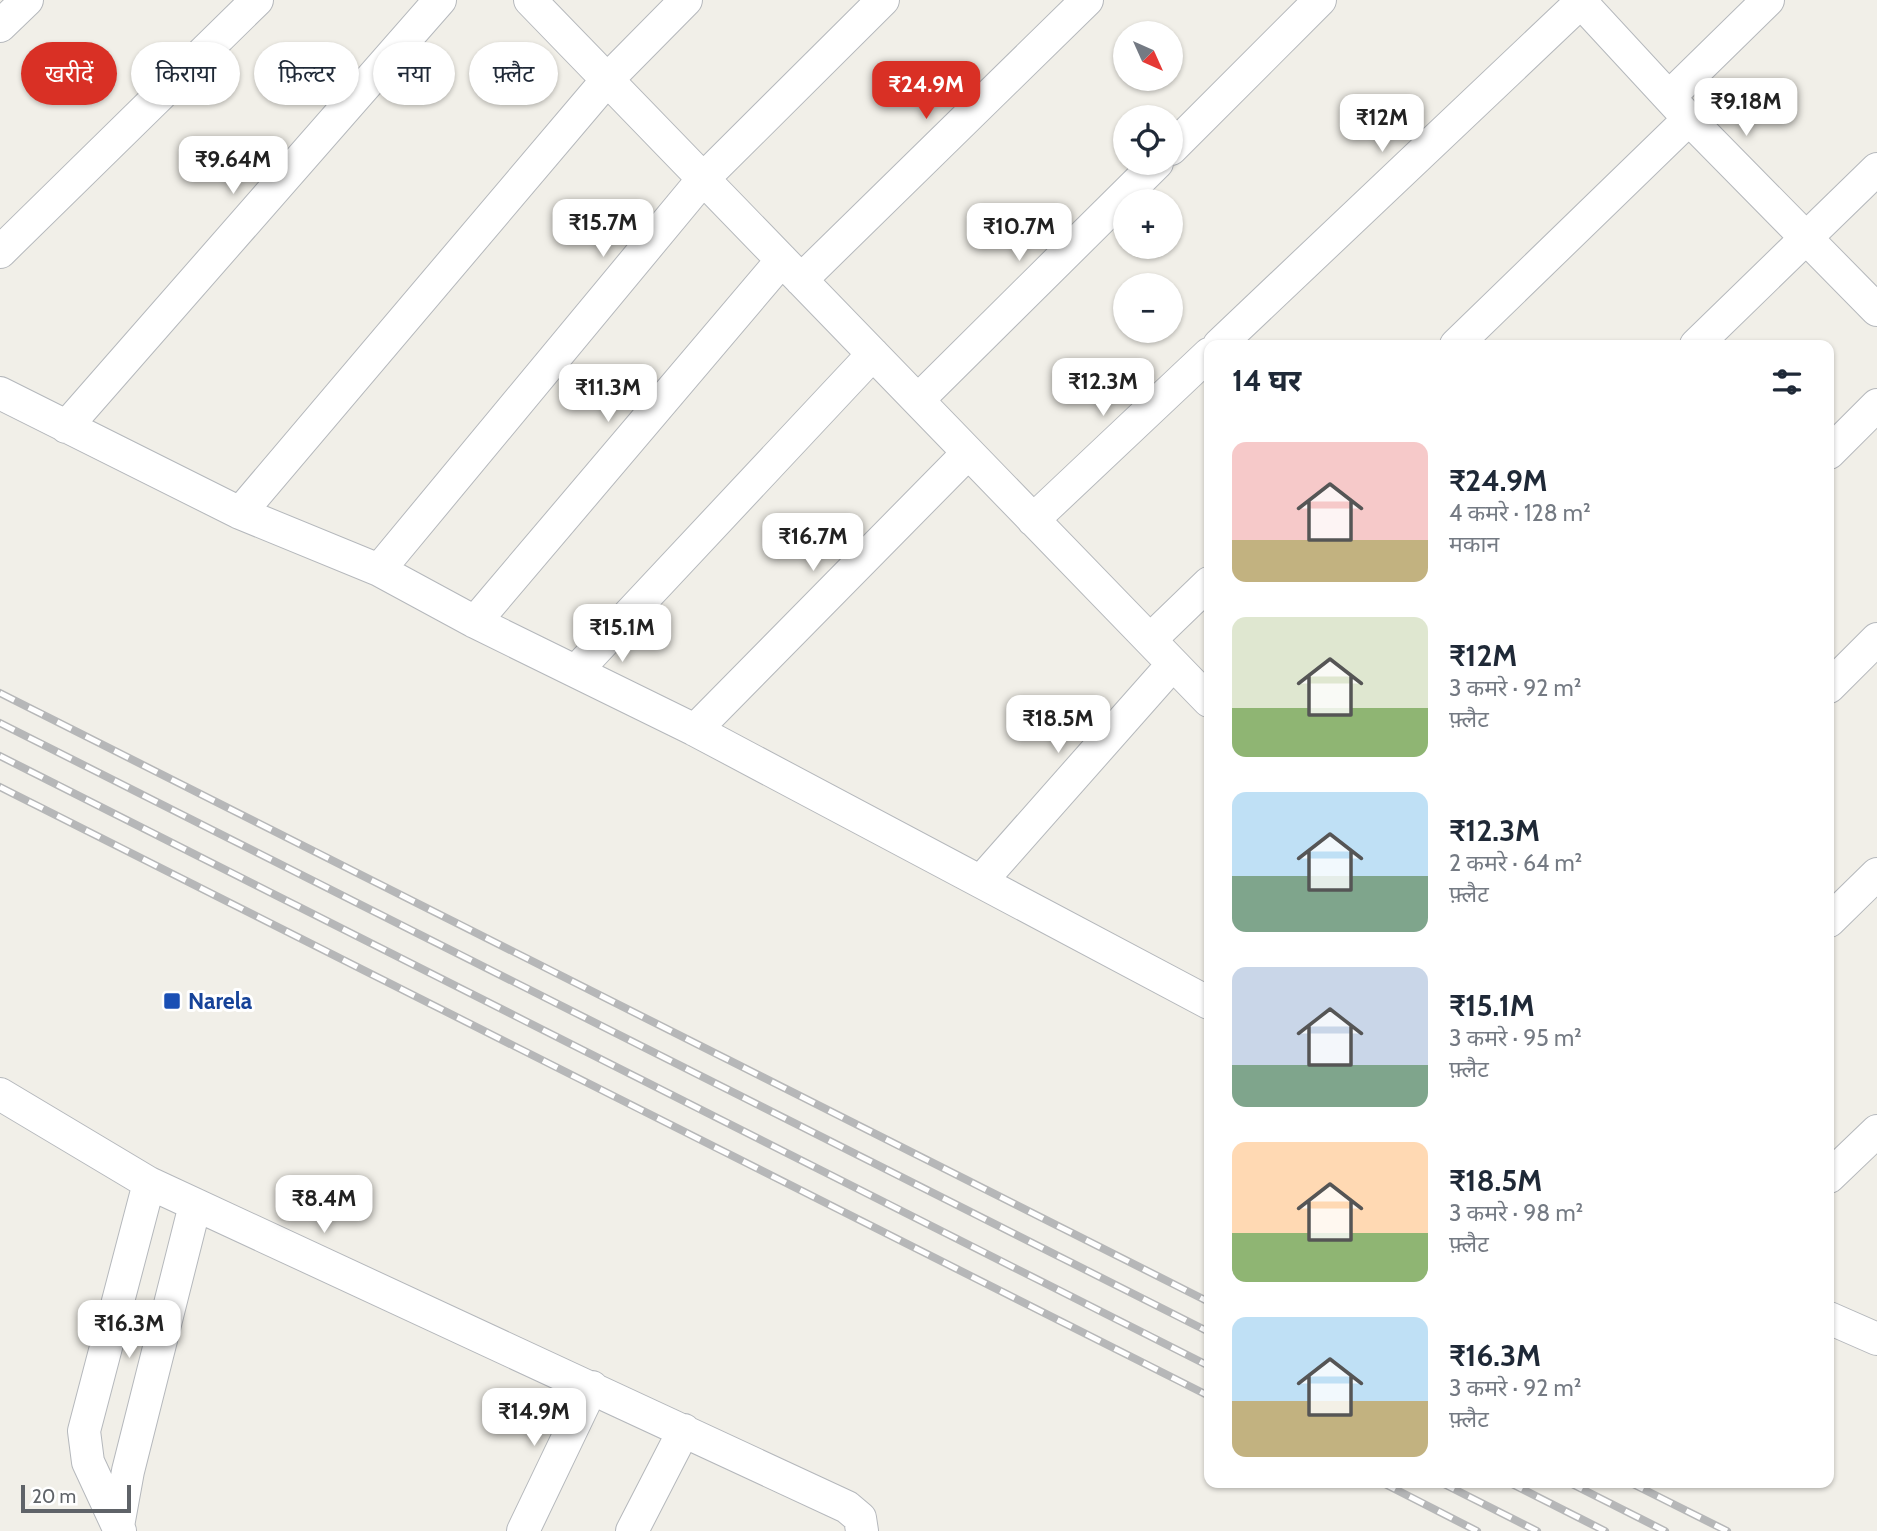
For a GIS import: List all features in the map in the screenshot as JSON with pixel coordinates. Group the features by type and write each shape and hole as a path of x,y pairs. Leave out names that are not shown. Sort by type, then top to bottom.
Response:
{"street":[{"path":"0,26 27,0"},
{"path":"0,252 257,0"},
{"path":"66,426 440,0"},
{"path":"530,0 1204,696"},
{"path":"240,513 607,80 686,0"},
{"path":"379,570 703,179 883,0"},
{"path":"475,622 792,270 1087,0"},
{"path":"1183,137 1320,0"},
{"path":"1460,340 1679,108 1768,0"},
{"path":"1224,340 1580,1 1679,108 1877,310"},
{"path":"1701,340 1877,169"},
{"path":"918,400 1145,175"},
{"path":"577,670 873,354"},
{"path":"1033,520 1204,359"},
{"path":"0,393 240,513 379,570 475,622 695,730 982,880 1204,1000"},
{"path":"1834,448 1877,405"},
{"path":"695,730 968,453"},
{"path":"1150,640 1204,588"},
{"path":"1834,682 1877,639"},
{"path":"982,880 1173,664"},
{"path":"1834,916 1877,874"},
{"path":"0,1094 149,1183 846,1507 860,1518 862,1531"},
{"path":"1834,1172 1877,1130"},
{"path":"119,1529 88,1462 84,1431 149,1183"},
{"path":"119,1529 128,1471 195,1205"},
{"path":"523,1531 592,1387"},
{"path":"632,1531 684,1430"}],"railway":[{"path":"0,693 1204,1299"},
{"path":"0,723 1204,1329"},
{"path":"0,756 1204,1363"},
{"path":"0,787 1204,1393"},
{"path":"1393,1488 1477,1531"},
{"path":"1452,1488 1537,1531"},
{"path":"1520,1488 1605,1531"},
{"path":"1580,1488 1665,1531"},
{"path":"1641,1488 1727,1531"}],"place":[{"name":"Narela","path":"172,1001"}]}
